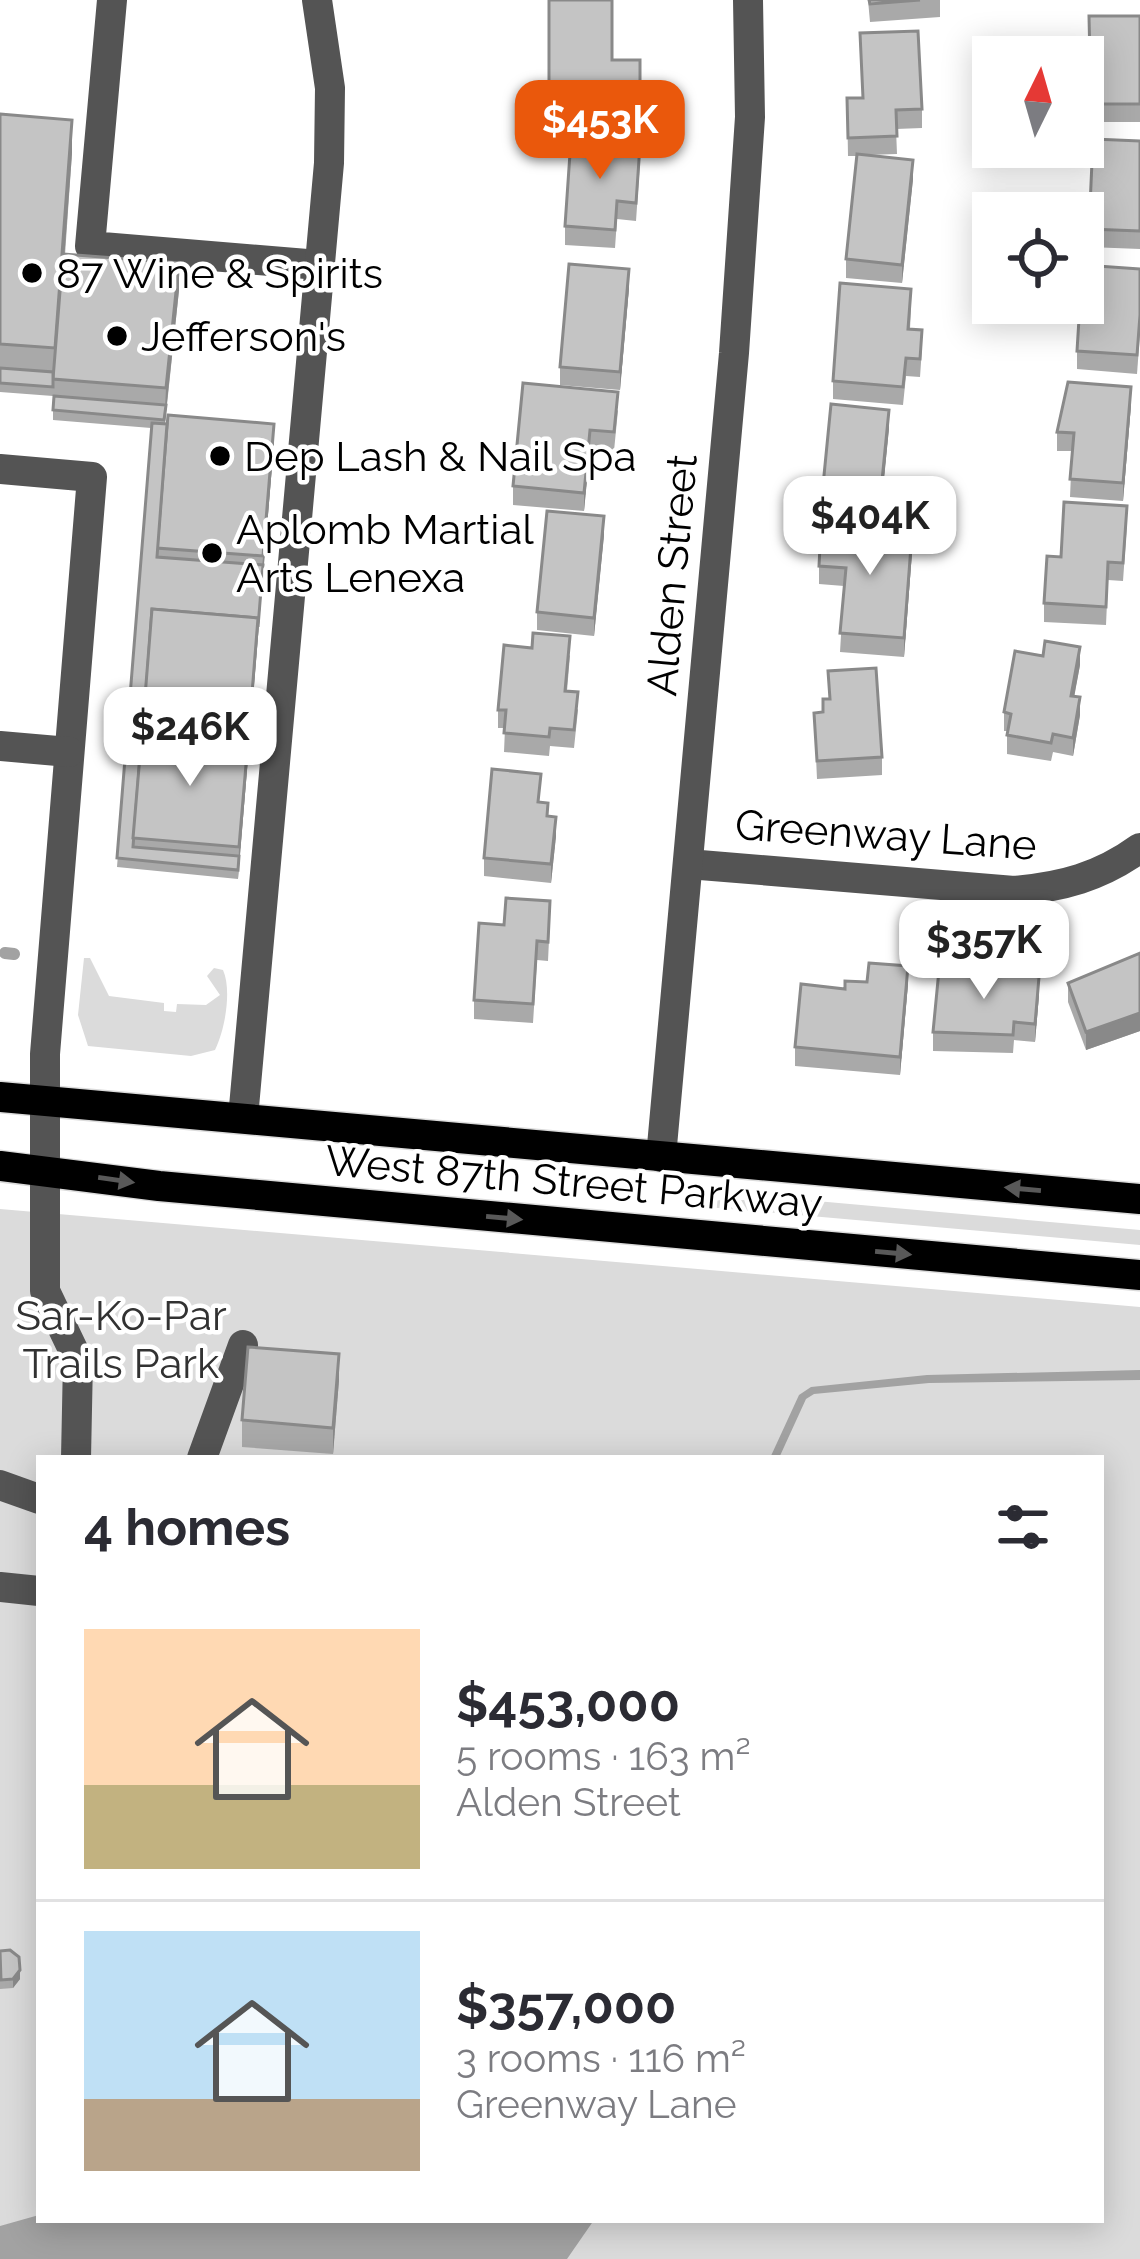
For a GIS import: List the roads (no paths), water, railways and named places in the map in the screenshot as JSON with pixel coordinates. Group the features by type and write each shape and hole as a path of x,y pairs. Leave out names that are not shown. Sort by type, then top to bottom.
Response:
{"main road":[{"name":"West 87th Street Parkway","path":"0,1097 1140,1199"},
{"name":"West 87th Street Parkway","path":"0,1166 206,1190 1140,1275"}],"street":[{"path":"112,0 90,246 319,265"},
{"path":"243,1118 319,265 330,88 317,0"},
{"name":"Alden Street","path":"661,1157 746,188 748,0"},
{"path":"0,470 92,477 45,1054 45,1291 79,1360 76,1455"},
{"path":"0,746 69,752"},
{"name":"Greenway Lane","path":"688,864 1014,891 1058,887 1111,869 1140,848"},
{"path":"203,1455 243,1346"},
{"path":"0,1485 36,1498"},
{"path":"0,1587 36,1591"}],"waterway":[{"path":"5,953 14,954"}],"place":[{"name":"87 Wine & Spirits","path":"32,273"},
{"name":"Jefferson's","path":"117,336"},
{"name":"Dep Lash & Nail Spa","path":"220,456"},
{"name":"Aplomb Martial Arts Lenexa","path":"212,553"}],"park label":[{"name":"Sar-Ko-Par Trails Park","path":"121,1339"}]}
